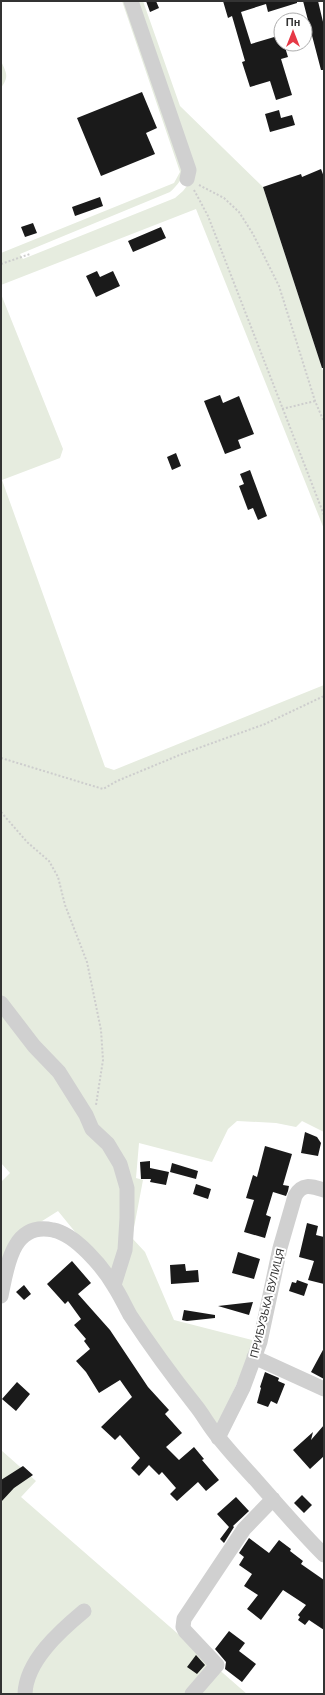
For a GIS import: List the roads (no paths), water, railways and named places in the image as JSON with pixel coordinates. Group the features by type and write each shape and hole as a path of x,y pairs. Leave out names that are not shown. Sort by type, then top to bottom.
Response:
{"street":[{"path":"130,1 189,170 187,179"},
{"path":"1,1003 34,1046 59,1072 86,1115 92,1130 108,1144 120,1164 127,1188 125,1250 114,1285"},
{"name":"ПРИБУЗЬКА ВУЛИЦЯ","path":"218,1438 243,1388 260,1342 280,1248 295,1196 298,1191 305,1186 312,1186 324,1190"},
{"path":"1,1296 10,1256 16,1243 28,1232 43,1229 53,1230 70,1237 88,1254 114,1285 130,1314 171,1376 197,1407 218,1438 324,1555"},
{"path":"254,1357 324,1389"},
{"path":"192,1694 217,1665 185,1631 183,1627 184,1619 244,1529 273,1499"},
{"path":"25,1694 28,1676 48,1645 84,1612"}]}
